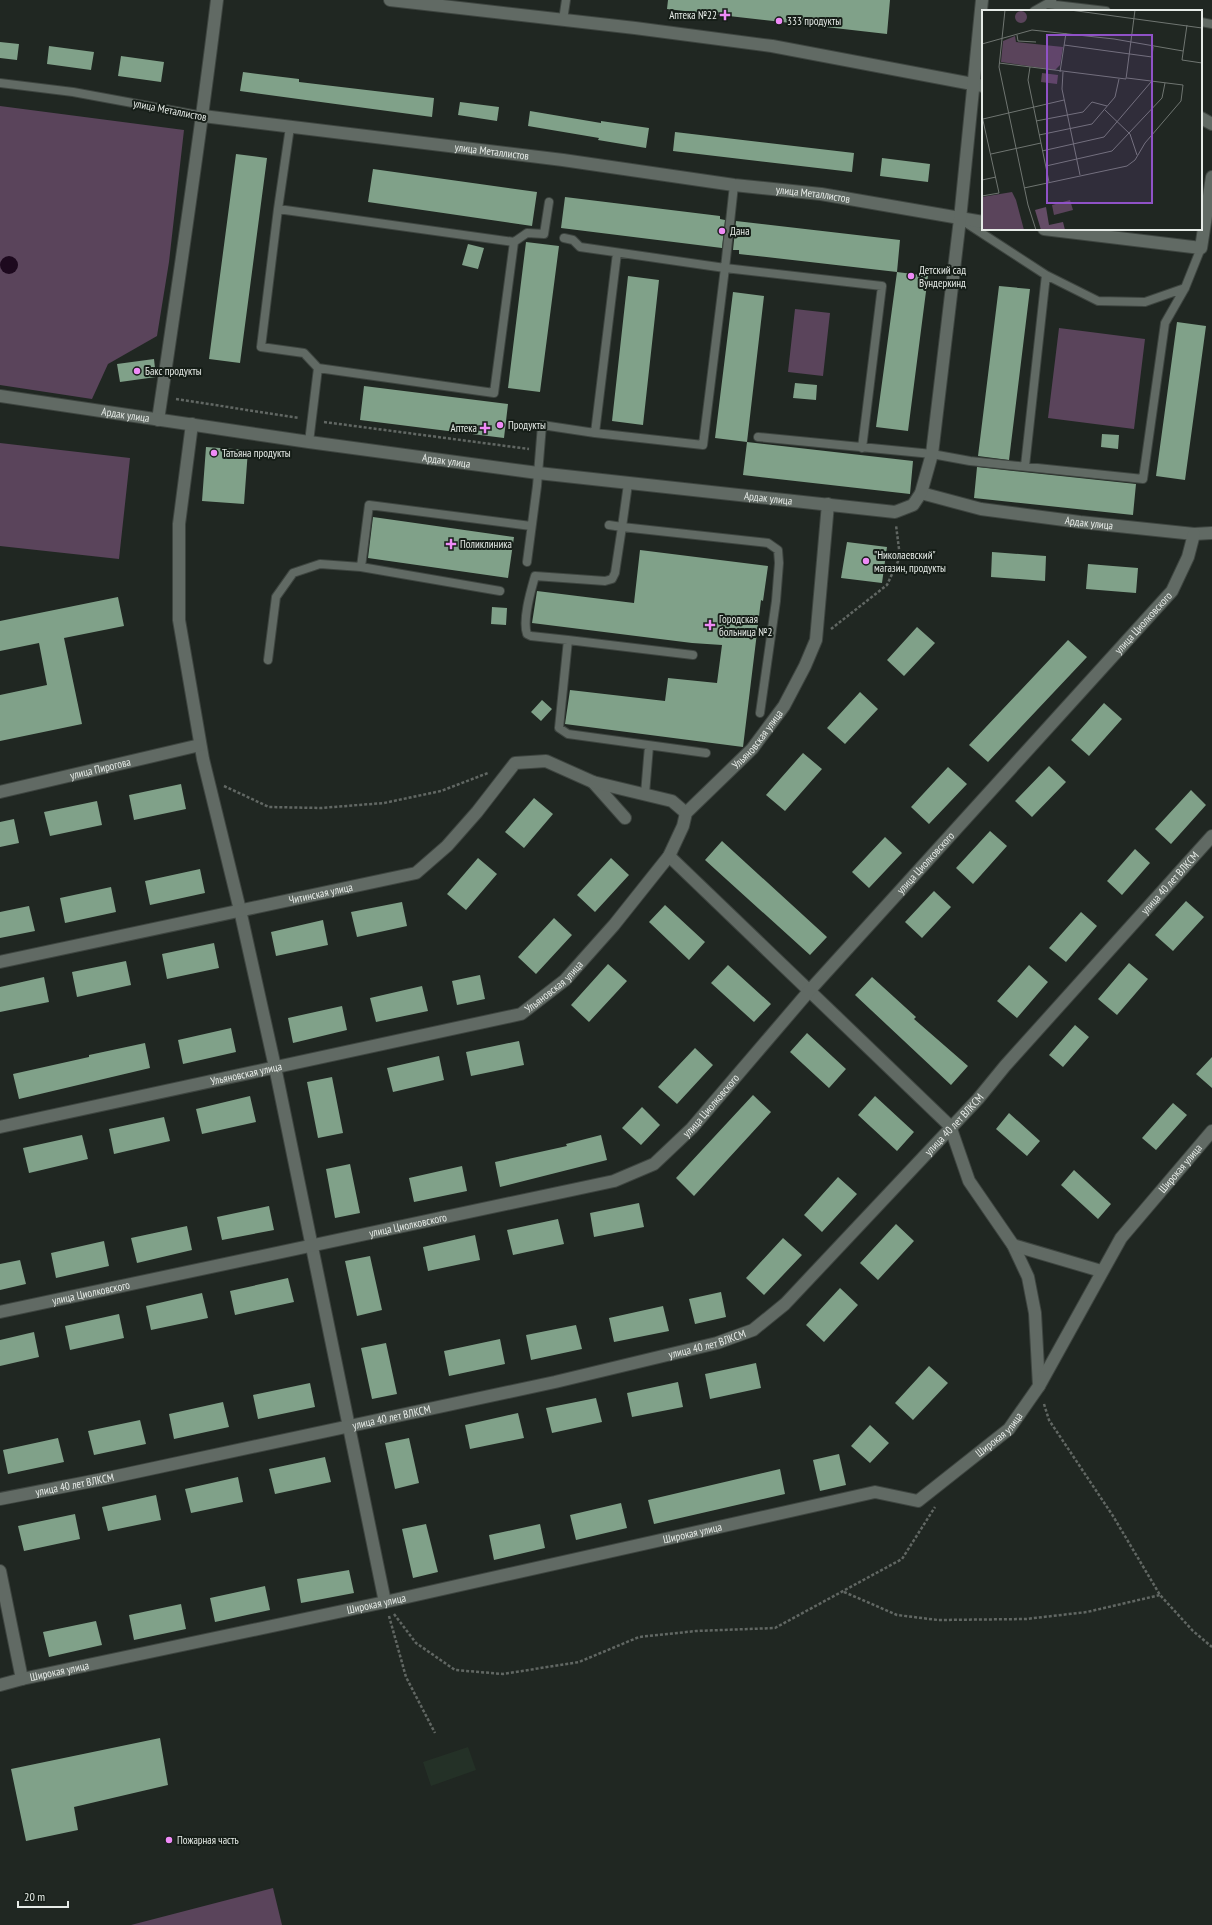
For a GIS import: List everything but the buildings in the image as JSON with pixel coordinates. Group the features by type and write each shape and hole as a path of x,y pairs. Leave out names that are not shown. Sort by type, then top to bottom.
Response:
{"street":[{"path":"158,420 194,164 203,116 217,0"},
{"path":"390,0 772,46 978,85"},
{"path":"895,512 913,506 921,493 932,454 960,219 978,85 982,0"},
{"name":"улица Металлистов","path":"203,116 563,160 734,185 821,194 982,222"},
{"path":"1202,119 1212,124"},
{"path":"1052,230 1201,248 1212,177"},
{"name":"Ардак улица","path":"0,396 309,442 538,473 895,512"},
{"path":"192,424 178,524 179,620 200,745 240,910 275,1068 385,1602"},
{"name":"Ардак улица","path":"921,493 981,509 1194,534 1212,533"},
{"name":"Ульяновская улица","path":"0,1126 521,1014 565,980 614,925 668,856 683,826 686,813 757,743 784,706 805,666 816,640 828,504"},
{"name":"улица Циолковского","path":"0,1312 614,1181 654,1164 692,1128 810,990 1172,591 1188,557 1194,534"},
{"name":"улица Пирогова","path":"0,792 200,745"},
{"name":"Читинская улица","path":"0,962 416,873 447,846 477,812 515,763 546,761 593,782"},
{"path":"593,782 672,802 686,813"},
{"path":"593,782 625,818"},
{"name":"улица 40 лет ВЛКСМ","path":"0,1499 555,1382 717,1343 753,1330 785,1304 950,1126 978,1099 1005,1066 1212,836"},
{"path":"668,856 810,990 950,1126 969,1181 1013,1245 1028,1277 1035,1313 1039,1386"},
{"name":"Широкая улица","path":"0,1685 22,1679 385,1602 875,1492 918,1501 1009,1428 1039,1386 1101,1271 1121,1238 1212,1131"},
{"path":"1013,1245 1101,1271"},
{"path":"0,1571 22,1679"}],"lane":[{"path":"563,20 566,0"},
{"path":"1036,10 1051,2 1100,10"},
{"path":"1202,22 1212,24"},
{"name":"улица Металлистов","path":"0,83 73,92 203,116"},
{"path":"290,126 278,210 262,347 304,353 318,368 494,393 514,242"},
{"path":"527,562 538,473 542,425 595,433 703,445 734,185"},
{"path":"278,210 514,242 527,233 544,234 549,202"},
{"path":"960,219 1046,274 1098,301 1145,302 1185,288"},
{"path":"564,238 573,240 580,247 616,254 882,286 862,448"},
{"path":"758,437 932,454 970,461 1143,479 1165,323 1185,288 1201,248"},
{"path":"595,433 616,254"},
{"path":"1025,466 1046,274"},
{"path":"309,442 318,368"},
{"path":"628,484 615,573 612,579 605,581 535,576 528,603 525,629 527,634 531,636 693,656"},
{"path":"361,567 369,505 531,526"},
{"path":"610,524 622,527 768,543 778,550 779,563 776,601 760,713"},
{"path":"268,660 276,597 293,573 320,564 361,567 500,591"},
{"path":"568,640 559,728 568,734 706,753"},
{"path":"645,794 650,746"}],"path":[{"path":"162,396 312,420 540,450"},
{"path":"816,640 851,615 887,585 900,557 895,512"},
{"path":"207,775 233,791 269,806 321,808 384,803 441,791 493,772"},
{"path":"1039,1386 1049,1420 1113,1516 1160,1595 1193,1632 1212,1647"},
{"path":"385,1602 416,1643 455,1670 503,1674 579,1662 639,1637 696,1631 775,1628 844,1592 902,1559 936,1505"},
{"path":"844,1592 897,1616 938,1620 1026,1619 1087,1612 1160,1595"},
{"path":"385,1602 406,1677 436,1733"}],"shaded area":[{"path":"0,106 184,130 169,262 157,336 108,364 92,399 0,385"},
{"path":"5,256 13,256 18,261 16,272 13,274 5,274 0,269 0,261"},
{"path":"795,309 830,313 823,376 788,372"},
{"path":"1059,328 1145,339 1134,429 1048,418"},
{"path":"0,443 130,458 119,559 0,546"},
{"path":"468,1747 476,1770 431,1786 423,1762"},
{"path":"273,1888 282,1925 131,1925"}],"place":[{"name":"Аптека №22","path":"725,15"},
{"name":"333 продукты","path":"779,21"},
{"name":"Дана","path":"722,231"},
{"name":"Детский сад Вундеркинд","path":"911,276"},
{"name":"Бакс продукты","path":"137,371"},
{"name":"Продукты","path":"500,425"},
{"name":"Аптека","path":"485,428"},
{"name":"Татьяна продукты","path":"214,453"},
{"name":"Поликлиника","path":"451,544"},
{"name":"\"Николаевский\" магазин, продукты","path":"866,561"},
{"name":"Городская больница №2","path":"710,625"},
{"name":"Пожарная часть","path":"169,1840"}]}
